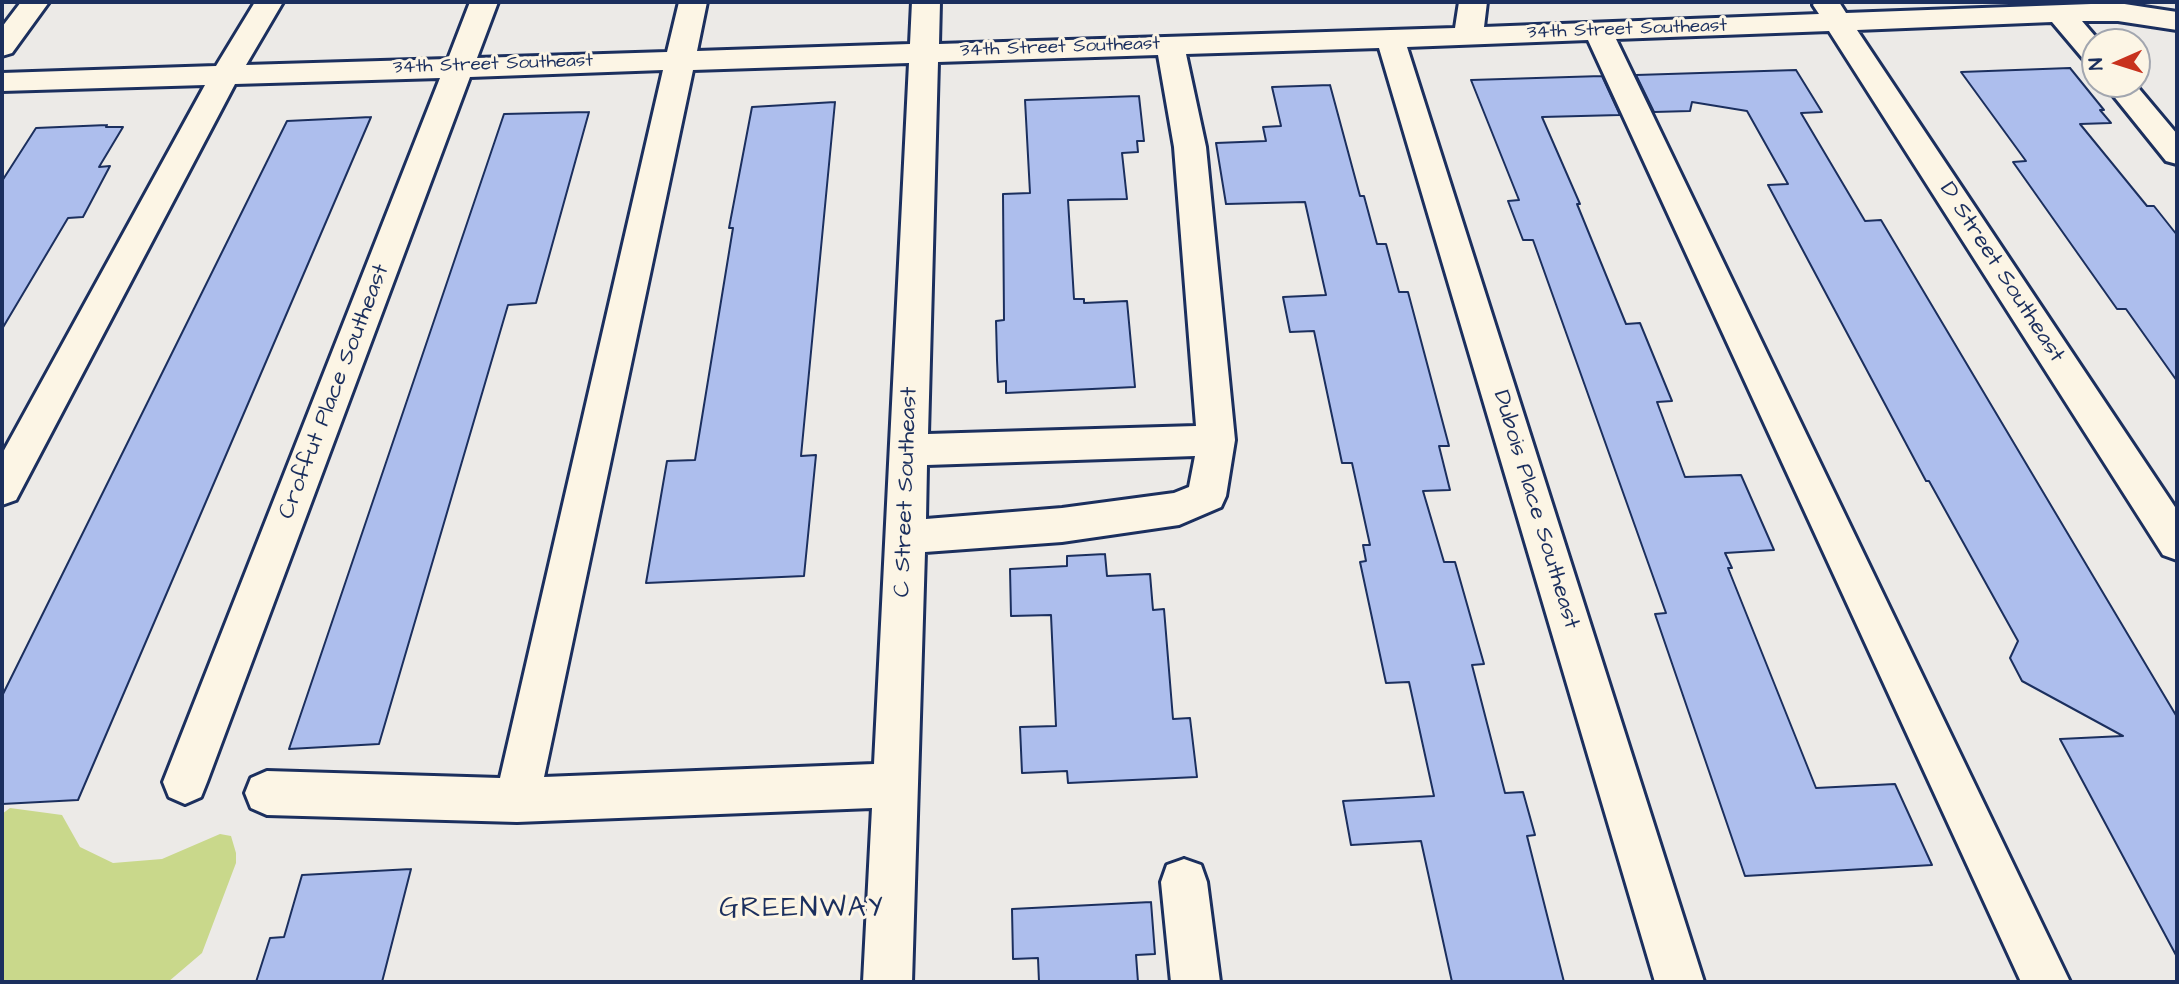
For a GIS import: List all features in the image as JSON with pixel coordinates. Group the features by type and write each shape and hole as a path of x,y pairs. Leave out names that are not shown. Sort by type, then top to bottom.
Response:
{"street":[{"path":"2,47 35,2"},
{"path":"2,489 226,74 269,2"},
{"name":"Croffut Place Southeast","path":"185,782 484,2"},
{"path":"517,800 693,2"},
{"name":"C Street Southeast","path":"888,982 926,2"},
{"path":"1468,36 1473,2"},
{"name":"34th Street Southeast","path":"2,82 1468,36 1598,31 1832,12 2060,13 2126,7 2177,21"},
{"name":"D Street Southeast","path":"1832,12 2177,543"},
{"path":"2060,13 2081,38"},
{"path":"1598,31 2046,982"},
{"name":"Dubois Place Southeast","path":"1390,38 1680,982"},
{"path":"906,537 1062,525 1179,509 1207,496 1216,440 1190,146 1170,44"},
{"path":"2131,98 2177,154"},
{"path":"909,450 1216,440"},
{"path":"267,793 517,800 896,785"},
{"path":"1184,882 1196,982"}],"green space":[{"path":"10,808 62,815 80,847 113,863 162,859 220,834 231,836 236,863 202,953 168,982 2,982 2,814"}],"building":[{"path":"2070,68 2081,82 2081,98 2094,98 2104,110 2100,110 2111,123 2080,124 2147,206 2154,206 2177,235 2177,381 2126,309 2117,309 2013,162 2026,161 1961,72"},
{"path":"1796,70 1822,112 1801,113 1865,221 1881,220 2177,717 2177,957 2060,739 2123,736 2022,681 2010,658 2018,641 1929,481 1926,481 1768,185 1788,184 1747,111 1692,102 1690,111 1654,112 1636,75"},
{"path":"1602,76 1620,115 1542,117 1580,204 1577,204 1626,324 1640,323 1672,401 1657,402 1685,477 1741,475 1774,550 1725,553 1732,568 1728,568 1816,788 1895,784 1932,865 1745,876 1655,614 1666,613 1533,240 1523,240 1508,201 1519,200 1471,80"},
{"path":"1330,85 1360,196 1364,196 1377,244 1386,244 1399,292 1408,292 1449,446 1439,446 1450,490 1423,491 1444,562 1455,562 1484,664 1472,665 1505,793 1523,792 1535,835 1527,836 1564,982 1452,982 1421,841 1351,845 1343,801 1434,796 1409,682 1386,683 1360,562 1366,561 1363,545 1370,545 1352,463 1342,463 1314,331 1290,332 1283,297 1326,295 1305,202 1226,204 1216,143 1266,141 1263,127 1281,126 1272,87"},
{"path":"1139,96 1144,141 1137,141 1138,152 1122,153 1127,199 1068,200 1074,299 1084,299 1084,303 1127,301 1135,387 1006,393 1006,381 998,382 996,321 1004,320 1003,194 1030,193 1025,100"},
{"path":"835,102 801,456 816,455 804,576 646,583 667,461 695,460 733,228 729,228 752,107"},
{"path":"589,112 536,303 508,305 379,744 289,749 504,114"},
{"path":"371,117 78,800 2,804 2,696 287,121"},
{"path":"107,125 106,127 123,127 99,167 110,166 83,217 68,218 2,329 2,181 36,128"},
{"path":"1105,554 1107,576 1150,574 1153,610 1164,609 1173,719 1190,718 1197,777 1068,783 1067,771 1022,773 1020,727 1056,726 1051,615 1011,616 1010,569 1067,566 1067,556"},
{"path":"411,869 382,982 256,982 270,938 284,937 302,875"},
{"path":"1151,902 1155,954 1136,955 1138,982 1039,982 1038,958 1013,959 1012,909"}],"district":[{"name":"GREENWAY","path":"802,910"}]}
